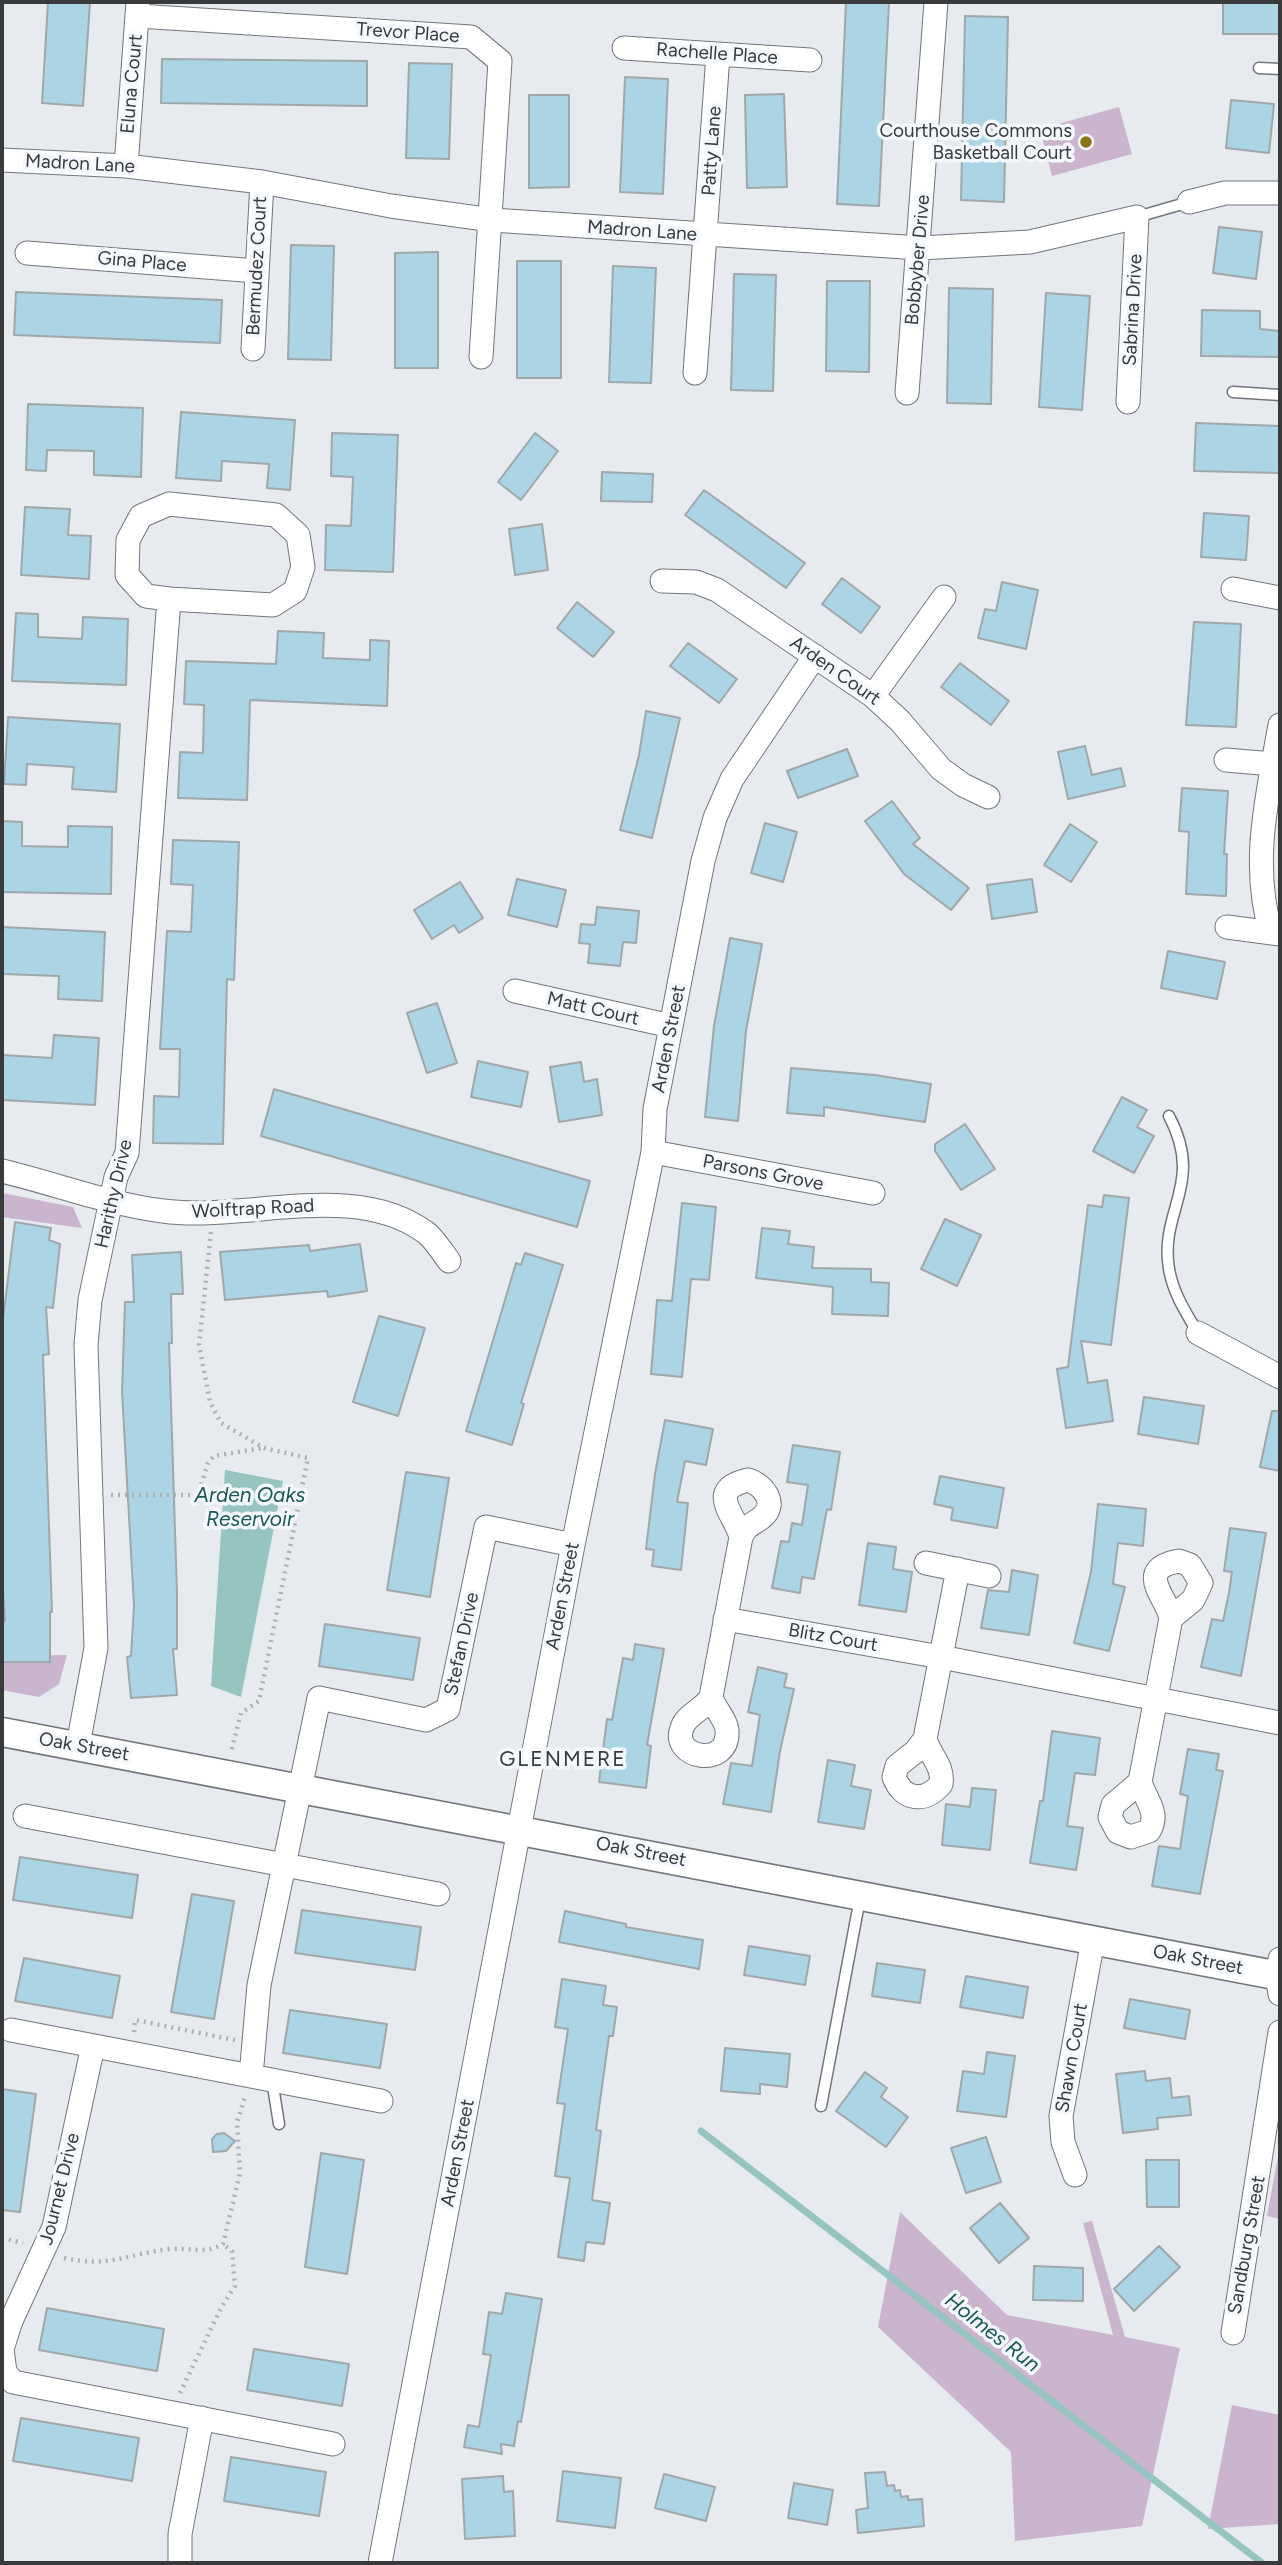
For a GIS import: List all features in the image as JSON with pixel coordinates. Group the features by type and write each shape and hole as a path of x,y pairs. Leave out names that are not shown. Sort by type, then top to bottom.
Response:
{"street":[{"name":"Bobbyber Drive","path":"907,393 936,2"},
{"name":"Eluna Court","path":"126,166 138,9"},
{"name":"Trevor Place","path":"138,9 471,37 500,61 492,220 481,357"},
{"name":"Rachelle Place","path":"624,48 810,60"},
{"name":"Patty Lane","path":"695,373 718,55"},
{"name":"Madron Lane","path":"2,160 126,166 262,182 391,206 492,220 919,248 1030,242 1137,217"},
{"name":"Bermudez Court","path":"253,349 262,182"},
{"name":"Madron Lane","path":"1189,202 1226,193 1280,193"},
{"name":"Sabrina Drive","path":"1128,402 1137,217"},
{"name":"Gina Place","path":"27,253 257,271"},
{"path":"169,504 276,515 298,535 303,566 295,590 273,605 169,599 146,596 127,575 128,540 141,516 169,504"},
{"name":"Arden Court","path":"662,582 696,582 717,590 873,696 900,721 941,769 963,785 988,797"},
{"path":"1233,589 1280,598"},
{"path":"873,696 944,597"},
{"name":"Harithy Drive","path":"78,1745 96,1648 86,1345 90,1300 116,1177 127,1153 169,599"},
{"name":"Arden Street","path":"380,2563 573,1545 653,1153 655,1109 702,861 715,818 732,779 815,656"},
{"path":"1275,933 1261,901 1262,833 1280,724"},
{"path":"1226,760 1273,764"},
{"path":"1227,927 1275,933"},
{"name":"Matt Court","path":"515,991 671,1026"},
{"name":"Parsons Grove","path":"653,1153 873,1193"},
{"name":"Wolftrap Road","path":"2,1171 55,1183 111,1202 162,1211 213,1214 327,1206 382,1210 426,1233 449,1261"},
{"path":"1198,1333 1280,1377"},
{"name":"Stefan Drive","path":"300,1787 319,1698 426,1720 448,1709 486,1527 573,1545"},
{"path":"711,1697 741,1537"},
{"path":"926,1563 989,1576"},
{"path":"925,1740 958,1569"},
{"path":"1140,1782 1171,1618"},
{"name":"Blitz Court","path":"725,1619 941,1657 1280,1723"},
{"name":"Oak Street","path":"2,1732 1280,1976"},
{"path":"261,2078 259,1985 300,1787"},
{"path":"25,1816 438,1894"},
{"name":"Shawn Court","path":"1075,2175 1063,2142 1061,2116 1093,1940"},
{"path":"11,2030 381,2101"},
{"name":"Sandburg Street","path":"1233,2333 1280,2032"},
{"name":"Journet Drive","path":"93,2046 54,2227 46,2250 11,2321 2,2349 5,2372 13,2382 333,2444"},
{"path":"180,2563 180,2534 202,2418"}],"lane":[{"path":"1259,68 1280,69"},
{"name":"Madron Lane","path":"1137,217 1189,202"},
{"path":"1233,392 1280,395"},
{"path":"1169,1116 1181,1139 1185,1163 1171,1232 1168,1267 1178,1300 1198,1333"},
{"path":"821,2106 861,1895"},
{"path":"261,2078 279,2124"}],"path":[{"path":"213,1214 200,1354 204,1359 210,1402 221,1423 264,1448 308,1458 259,1701 241,1713 227,1773"},
{"path":"91,1497 198,1495 208,1463 214,1456 264,1448"},
{"path":"133,2038 135,2020 239,2041 240,2030"},
{"path":"2,2238 83,2262 118,2262 172,2249 212,2251 223,2244 240,2173 237,2122 261,2078"},
{"path":"174,2413 184,2381 235,2286 232,2250 223,2244"}],"shaded area":[{"name":"Courthouse Commons Basketball Court","path":"1119,107 1132,154 1052,176 1040,129"},
{"path":"2,1193 73,1207 82,1228 2,1217"},
{"path":"67,1655 59,1684 39,1697 2,1690 2,1656"},
{"path":"1280,2146 1280,2219 1267,2216"},
{"path":"900,2212 1007,2315 1113,2335 1083,2223 1092,2221 1125,2337 1180,2348 1142,2526 1015,2541 1011,2452 878,2327"},
{"path":"1232,2405 1280,2415 1280,2524 1208,2529"}],"water":[{"name":"Arden Oaks Reservoir","path":"225,1470 283,1481 241,1697 211,1686"}],"building":[{"path":"48,2 90,2 83,106 42,103"},
{"path":"846,2 889,2 879,206 837,204"},
{"path":"1223,2 1280,2 1280,34 1223,34"},
{"path":"965,16 1008,17 1004,202 961,200"},
{"path":"162,59 367,61 367,106 161,103"},
{"path":"409,63 452,64 449,159 406,158"},
{"path":"625,77 668,79 663,194 620,192"},
{"path":"784,94 787,187 747,188 745,95"},
{"path":"529,95 569,95 569,187 529,188"},
{"path":"1231,100 1274,104 1269,153 1226,148"},
{"path":"1219,227 1262,232 1256,279 1213,273"},
{"path":"291,245 334,246 331,360 288,359"},
{"path":"438,252 438,368 395,368 395,253"},
{"path":"517,261 561,261 561,378 517,378"},
{"path":"613,266 656,268 651,383 609,382"},
{"path":"734,274 776,275 773,391 731,390"},
{"path":"827,281 870,281 869,372 826,371"},
{"path":"949,288 993,289 991,404 947,403"},
{"path":"16,292 222,300 220,343 14,335"},
{"path":"1046,293 1090,296 1082,410 1039,407"},
{"path":"1202,310 1260,311 1260,329 1280,331 1280,357 1201,356"},
{"path":"28,404 143,408 141,477 94,475 94,451 47,450 46,471 26,470"},
{"path":"181,412 295,420 290,490 267,488 269,464 222,461 221,481 176,478"},
{"path":"1196,423 1280,426 1280,473 1194,471"},
{"path":"332,433 398,435 393,572 325,570 326,525 351,526 353,477 331,476"},
{"path":"535,433 558,451 521,500 498,482"},
{"path":"602,472 653,474 652,502 601,501"},
{"path":"704,490 805,563 786,588 685,515"},
{"path":"25,507 70,509 68,535 91,536 89,579 21,575"},
{"path":"1204,513 1249,516 1246,560 1201,557"},
{"path":"542,524 548,570 515,575 509,529"},
{"path":"842,578 880,607 861,633 822,604"},
{"path":"1002,582 1038,590 1026,649 978,638 985,609 996,611"},
{"path":"577,602 614,632 593,657 557,628"},
{"path":"16,613 38,614 38,637 82,639 83,617 128,619 126,685 12,681"},
{"path":"1194,622 1241,624 1236,727 1186,725"},
{"path":"278,631 324,633 323,658 370,660 370,640 389,641 387,706 250,700 247,800 178,798 180,752 203,753 204,705 184,704 186,661 276,664"},
{"path":"688,643 737,679 719,703 670,666"},
{"path":"960,663 1009,701 991,725 941,687"},
{"path":"646,711 680,718 652,838 620,830 639,755"},
{"path":"8,717 120,724 116,792 72,789 74,767 27,764 26,785 4,784"},
{"path":"1085,746 1092,775 1121,768 1125,786 1068,799 1058,752"},
{"path":"847,749 858,776 798,798 787,771"},
{"path":"1182,788 1228,791 1224,854 1227,854 1226,896 1186,894 1189,832 1179,831"},
{"path":"892,801 920,838 913,844 969,888 951,910 904,874 865,821"},
{"path":"2,821 22,822 22,846 68,847 68,826 112,827 111,894 2,892"},
{"path":"765,823 797,832 783,882 751,873"},
{"path":"1070,824 1097,842 1071,882 1044,865"},
{"path":"173,840 239,842 234,980 227,979 223,1144 153,1143 154,1096 179,1097 180,1049 160,1049 167,931 191,932 193,885 171,884"},
{"path":"517,879 566,890 557,927 508,915"},
{"path":"1032,879 1037,912 992,919 987,885"},
{"path":"460,882 483,918 459,933 454,925 432,939 414,910"},
{"path":"597,907 639,911 636,943 623,942 620,966 588,963 590,944 579,943 581,924 595,925"},
{"path":"2,927 105,932 102,1001 58,999 59,976 2,974"},
{"path":"730,938 762,944 746,1031 738,1121 705,1117 714,1026"},
{"path":"1168,951 1225,962 1217,999 1161,988"},
{"path":"437,1003 457,1063 427,1073 407,1013"},
{"path":"54,1035 99,1038 95,1105 2,1100 2,1055 52,1058"},
{"path":"478,1061 528,1072 521,1107 471,1097"},
{"path":"581,1062 584,1082 597,1079 602,1115 559,1122 550,1067"},
{"path":"791,1068 875,1075 931,1084 925,1122 824,1107 824,1116 787,1113"},
{"path":"274,1089 590,1181 577,1227 261,1136"},
{"path":"1122,1097 1147,1110 1137,1127 1154,1136 1134,1173 1093,1151"},
{"path":"965,1124 995,1169 961,1190 935,1151 935,1144"},
{"path":"1104,1195 1129,1198 1111,1345 1081,1341 1088,1383 1107,1380 1113,1421 1066,1428 1057,1369 1068,1367 1088,1205 1102,1207"},
{"path":"682,1203 716,1207 709,1280 691,1279 682,1377 651,1374 657,1300 672,1301"},
{"path":"945,1219 981,1235 957,1286 921,1269"},
{"path":"15,1222 51,1228 49,1240 60,1244 53,1308 46,1307 49,1354 43,1355 52,1612 50,1662 3,1662 5,1621 2,1573 2,1327"},
{"path":"762,1228 790,1231 788,1244 814,1247 812,1268 871,1269 871,1282 889,1283 888,1316 832,1314 833,1287 756,1278"},
{"path":"360,1244 367,1291 328,1297 327,1291 225,1300 220,1252 309,1245 310,1251"},
{"path":"181,1252 183,1294 171,1294 172,1343 169,1343 177,1593 177,1649 173,1649 177,1695 131,1698 127,1657 131,1656 134,1606 122,1392 125,1302 134,1302 132,1255"},
{"path":"525,1253 563,1265 521,1403 524,1404 512,1445 466,1431 516,1263 521,1265"},
{"path":"379,1316 425,1328 398,1416 353,1402"},
{"path":"1144,1397 1204,1406 1198,1444 1138,1434"},
{"path":"1272,1411 1280,1411 1280,1471 1260,1467"},
{"path":"665,1420 713,1429 706,1465 685,1461 677,1502 688,1503 681,1570 652,1566 654,1550 646,1549"},
{"path":"793,1445 840,1452 831,1510 827,1509 814,1579 802,1577 800,1593 772,1588 781,1541 789,1542 792,1523 802,1525 808,1485 787,1482"},
{"path":"406,1472 449,1478 430,1597 387,1590"},
{"path":"940,1476 1004,1488 997,1528 951,1520 953,1508 934,1504"},
{"path":"1098,1504 1146,1509 1143,1546 1118,1543 1113,1584 1125,1587 1109,1651 1074,1643 1091,1572"},
{"path":"1230,1528 1266,1533 1241,1676 1201,1667 1212,1619 1223,1621 1229,1593 1232,1572 1224,1571"},
{"path":"868,1543 896,1547 893,1569 912,1572 906,1612 859,1605"},
{"path":"1012,1570 1038,1575 1029,1635 981,1628 988,1590 1009,1592"},
{"path":"325,1624 420,1638 413,1680 319,1666"},
{"path":"635,1644 664,1649 647,1745 651,1746 646,1788 599,1782 607,1719 612,1720 623,1658 633,1660"},
{"path":"758,1667 787,1674 784,1687 794,1689 780,1751 771,1812 723,1804 731,1763 752,1766 760,1715 748,1712"},
{"path":"1052,1731 1100,1738 1095,1775 1075,1773 1067,1826 1083,1828 1076,1870 1030,1863 1040,1801 1043,1801"},
{"path":"1188,1749 1219,1754 1216,1770 1223,1771 1200,1894 1152,1886 1159,1846 1180,1849 1188,1796 1180,1794"},
{"path":"828,1760 855,1765 851,1786 871,1790 864,1829 818,1822"},
{"path":"972,1788 996,1790 990,1850 942,1845 946,1804 970,1807"},
{"path":"20,1857 138,1875 132,1918 13,1900"},
{"path":"192,1894 234,1901 214,2019 171,2012"},
{"path":"302,1910 421,1927 415,1970 295,1953"},
{"path":"565,1911 626,1924 626,1927 703,1940 699,1969 559,1942"},
{"path":"749,1946 810,1956 805,1985 744,1975"},
{"path":"24,1958 120,1976 112,2018 15,2001"},
{"path":"877,1963 925,1970 920,2003 872,1996"},
{"path":"966,1976 1028,1987 1023,2018 960,2007"},
{"path":"562,1979 606,1986 603,2005 617,2007 613,2036 609,2036 596,2130 601,2131 592,2200 610,2203 604,2244 586,2242 584,2261 558,2257 570,2178 555,2176 565,2104 557,2103 568,2029 555,2027"},
{"path":"1130,1999 1190,2010 1185,2039 1124,2028"},
{"path":"290,2010 387,2024 380,2068 283,2053"},
{"path":"725,2048 790,2054 787,2087 760,2084 760,2094 721,2091"},
{"path":"987,2052 1015,2056 1006,2117 957,2111 963,2071 984,2074"},
{"path":"1145,2071 1146,2081 1170,2078 1172,2098 1189,2096 1191,2115 1157,2118 1158,2129 1123,2133 1116,2074"},
{"path":"865,2072 887,2088 881,2097 908,2117 886,2147 836,2111"},
{"path":"2,2089 36,2094 20,2212 2,2210"},
{"path":"224,2133 235,2141 226,2151 213,2152 212,2139 217,2134"},
{"path":"986,2137 1001,2182 966,2193 951,2148"},
{"path":"321,2153 364,2160 347,2274 305,2267"},
{"path":"1146,2160 1179,2160 1179,2207 1147,2207"},
{"path":"1000,2203 1029,2238 999,2263 970,2228"},
{"path":"1159,2246 1180,2267 1134,2311 1114,2289"},
{"path":"1034,2266 1083,2268 1083,2301 1033,2300"},
{"path":"506,2293 542,2299 521,2422 518,2421 514,2446 501,2444 502,2454 464,2447 468,2425 479,2427 491,2355 483,2354 489,2312 502,2314"},
{"path":"47,2308 164,2329 157,2371 39,2350"},
{"path":"254,2349 349,2364 342,2406 247,2390"},
{"path":"21,2418 139,2438 132,2481 13,2461"},
{"path":"231,2457 326,2472 319,2516 224,2501"},
{"path":"563,2471 621,2478 615,2528 557,2521"},
{"path":"885,2472 887,2486 894,2485 895,2491 900,2490 901,2497 908,2496 908,2500 922,2499 924,2526 858,2533 856,2510 868,2508 865,2473"},
{"path":"664,2474 715,2487 706,2521 655,2508"},
{"path":"503,2476 504,2492 513,2491 515,2536 465,2539 462,2479"},
{"path":"794,2483 833,2490 827,2525 788,2518"}],"waterway":[{"name":"Holmes Run","path":"701,2131 1262,2563"}],"place":[{"name":"Courthouse Commons Basketball Court","path":"1086,142"}],"district":[{"name":"GLENMERE","path":"563,1760"}]}
